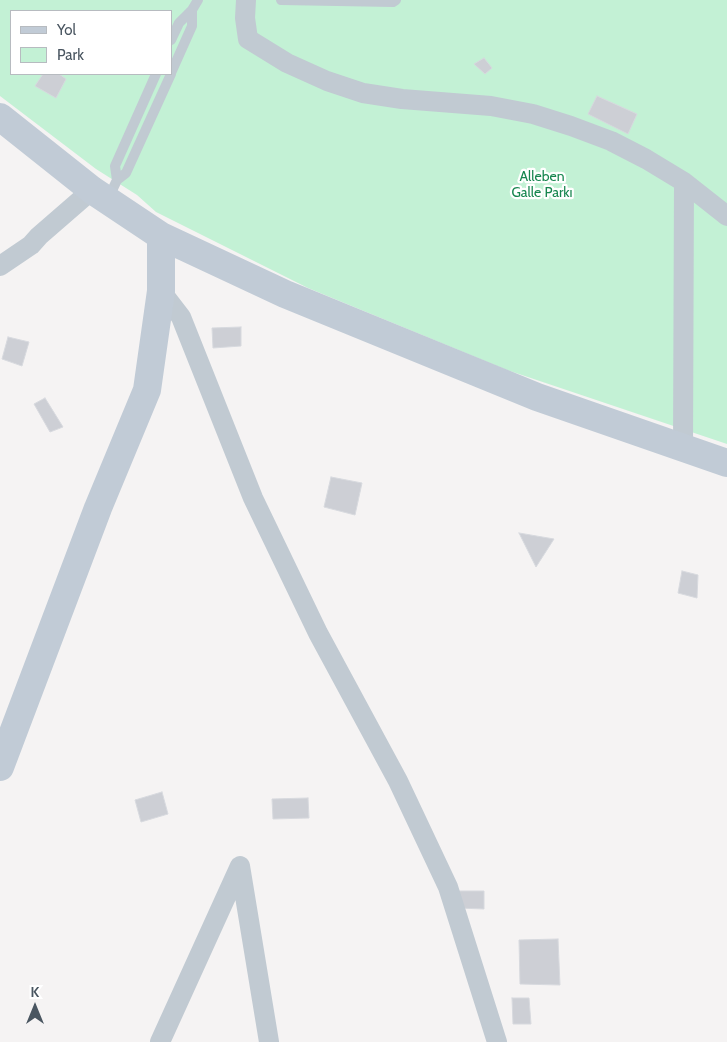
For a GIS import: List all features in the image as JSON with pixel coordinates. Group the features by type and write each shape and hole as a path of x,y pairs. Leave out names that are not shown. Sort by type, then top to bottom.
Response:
{"street":[{"path":"246,0 245,18 248,39 287,63 327,81 363,93 402,99 491,106 533,114 611,141 684,182 727,216"},
{"path":"0,117 105,191 161,236 294,298 536,397 727,462"},
{"path":"682,447 684,182"},
{"path":"0,266 31,245 39,236 105,191"},
{"path":"0,767 98,508 147,390 161,291 161,236"},
{"path":"161,291 181,317 253,498 318,633 398,781 448,887 496,1042"},
{"path":"160,1042 240,866 269,1042"}],"lane":[{"path":"172,38 179,23 192,10 198,0"},
{"path":"282,0 393,2 396,0"},
{"path":"172,72 192,26 192,10"},
{"path":"105,191 156,75"},
{"path":"105,191 126,174 171,75"}],"green space":[{"name":"Alleben Galle Parkı","path":"0,0 727,0 727,444 507,370 308,288 156,212 137,195 96,169 0,96"}],"building":[{"path":"484,58 492,68 485,74 474,64"},
{"path":"42,75 60,75 66,79 56,98 35,86"},
{"path":"597,96 637,114 628,134 588,114"},
{"path":"241,327 241,346 213,348 212,328"},
{"path":"8,337 29,342 22,366 2,359"},
{"path":"45,398 63,427 50,432 34,404"},
{"path":"331,477 362,483 355,515 324,507"},
{"path":"519,533 554,539 536,567"},
{"path":"682,571 698,575 697,598 678,593"},
{"path":"162,792 168,814 141,822 135,800"},
{"path":"308,798 309,818 273,819 272,799"},
{"path":"458,891 484,891 484,909 458,908"},
{"path":"558,939 560,985 520,984 519,940"},
{"path":"512,998 529,998 531,1024 513,1024"}]}
